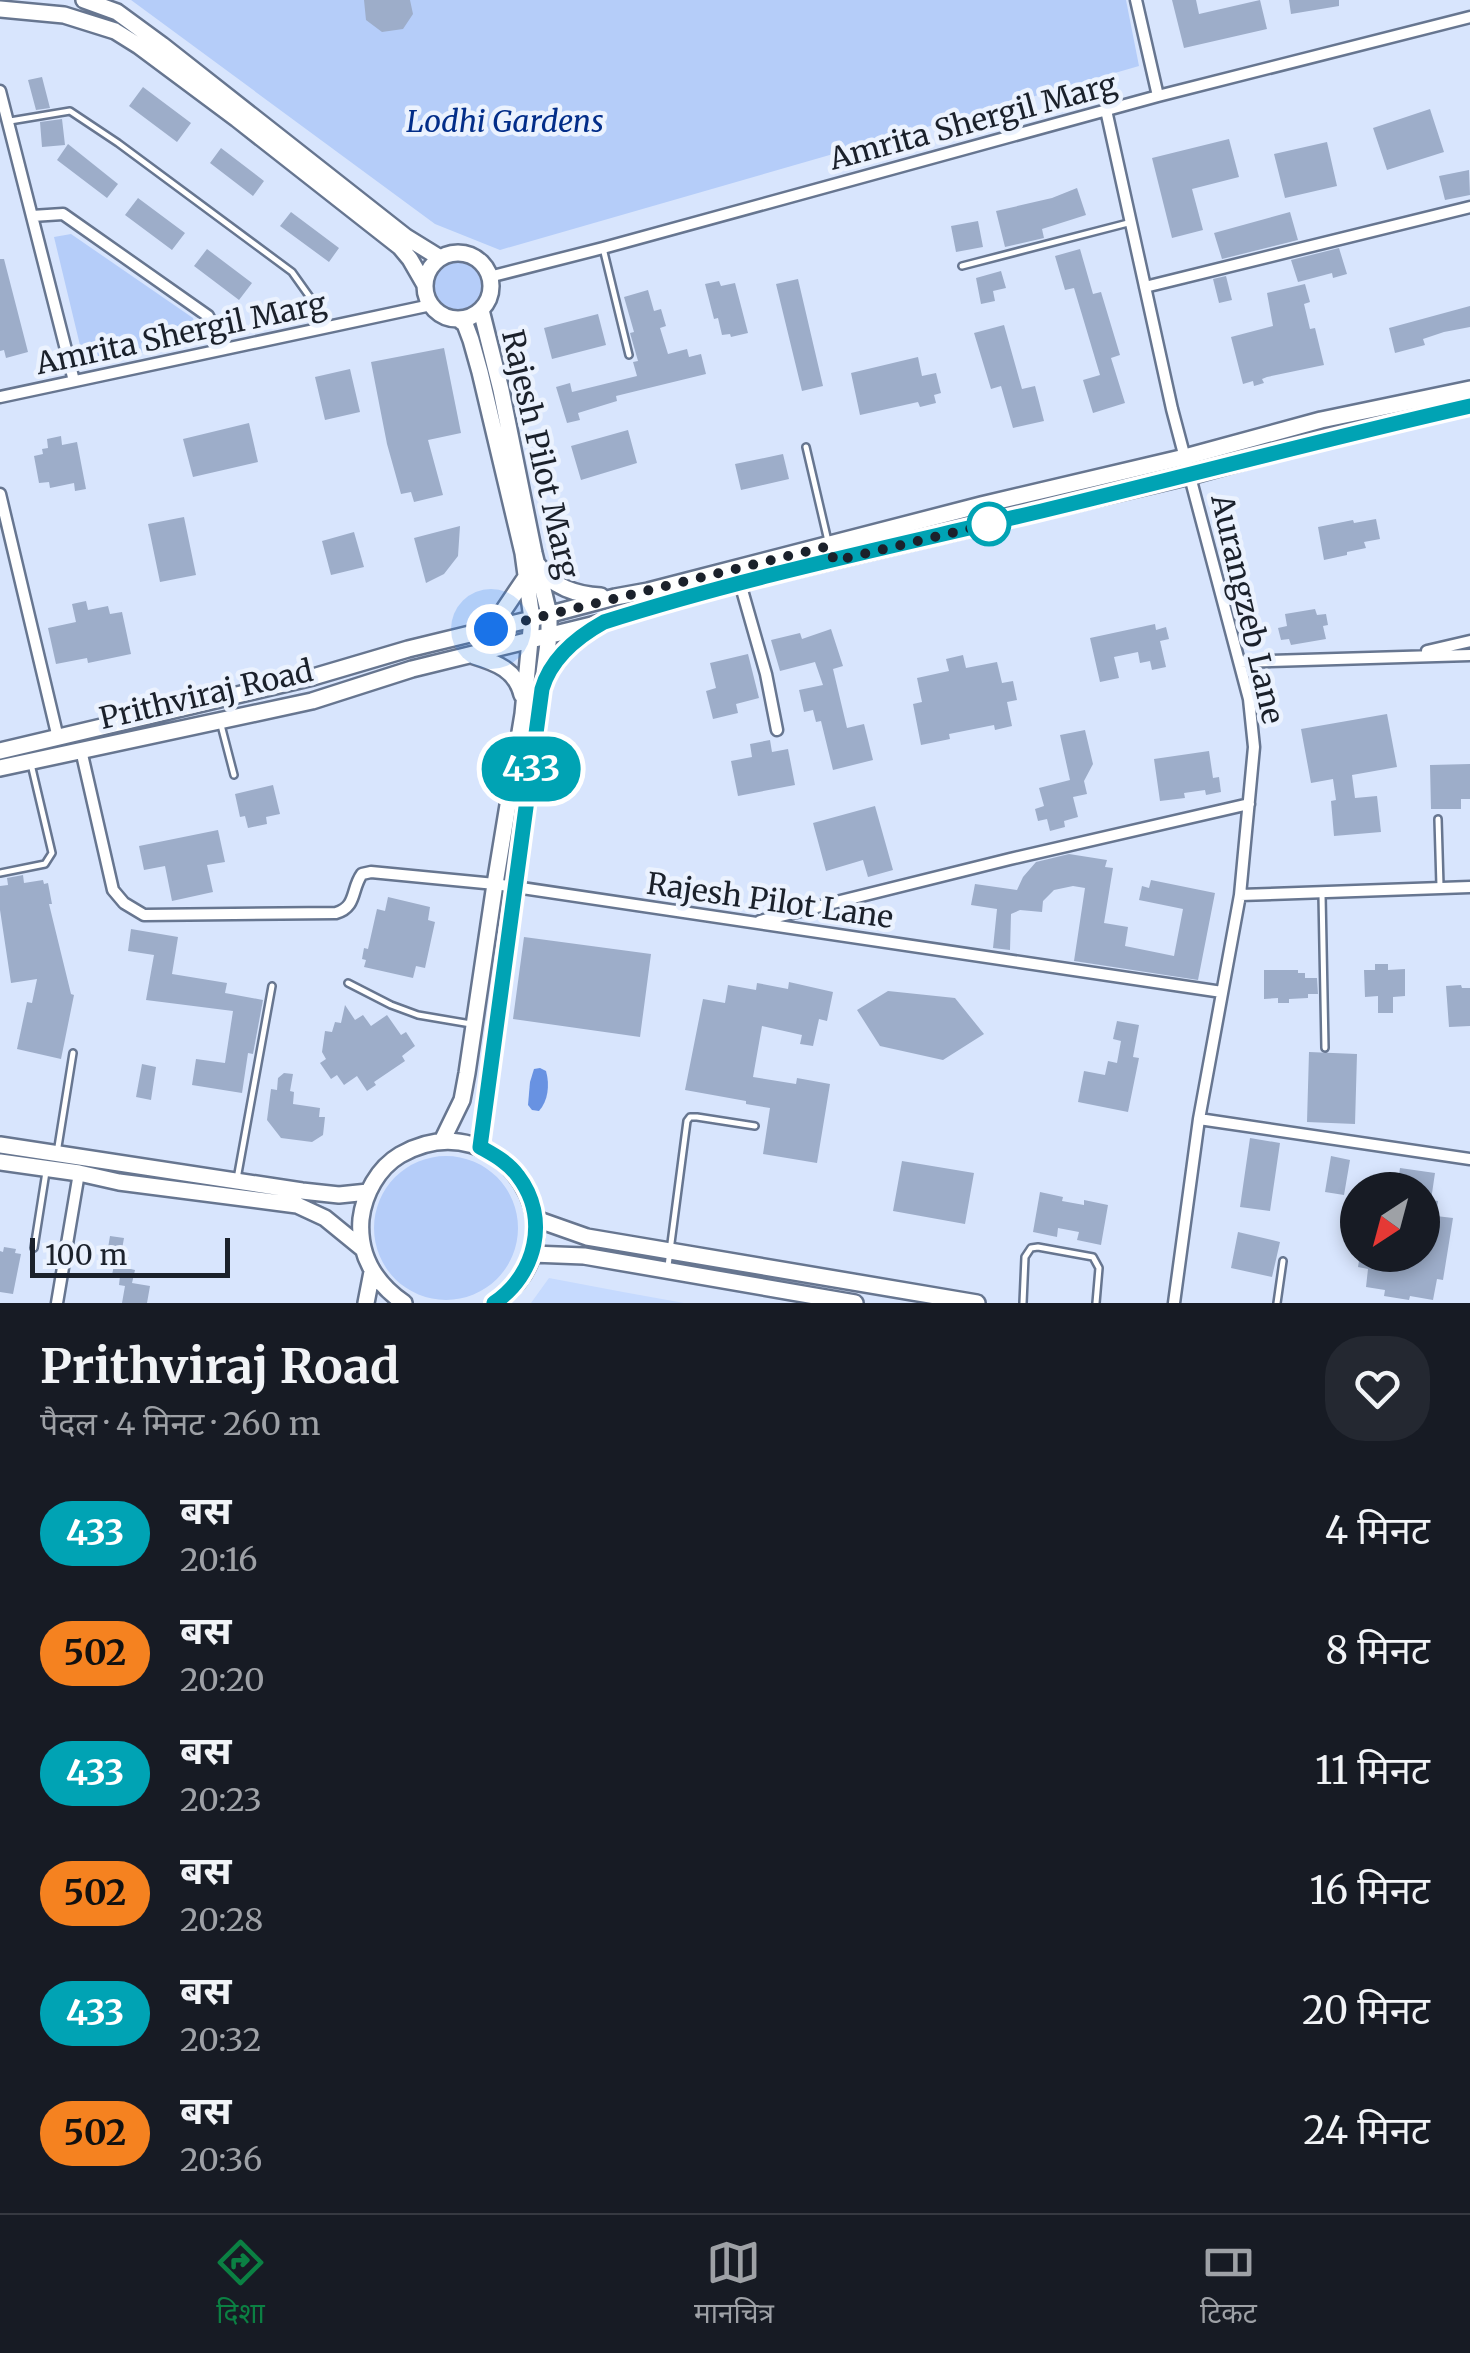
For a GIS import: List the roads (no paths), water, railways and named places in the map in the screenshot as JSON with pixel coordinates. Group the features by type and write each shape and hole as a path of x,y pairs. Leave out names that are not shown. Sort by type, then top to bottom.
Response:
{"main road":[{"path":"84,0 117,12 406,237 440,258"},
{"path":"0,9 64,15 115,31 139,46 400,247 425,285 431,305 443,316 469,318 481,310 491,292 490,276 482,264 470,255 454,253 440,258 429,270 425,285"},
{"name":"Rajesh Pilot Marg","path":"480,1147 550,614 481,310"},
{"name":"Rajesh Pilot Marg","path":"442,1141 462,1100 523,714 532,620 523,553 472,340 465,324 458,319"},
{"name":"Prithviraj Road","path":"0,768 312,701 412,669 604,622 740,583 981,505 1321,420 1470,388"},
{"name":"Prithviraj Road","path":"0,751 293,682 614,597 1190,476 1312,442 1470,406"},
{"path":"534,553 544,575 555,582 580,593 614,597"},
{"path":"491,629 526,577"},
{"path":"542,689 546,675 566,650 604,622"},
{"path":"471,655 497,663 516,678 523,714"},
{"path":"404,1303 389,1293 372,1272 363,1250 362,1210 377,1177 394,1158 417,1146 442,1141 480,1147 501,1158 518,1175 530,1196 536,1219 532,1254 524,1274 501,1300"},
{"path":"0,1145 52,1165 120,1182 298,1206 325,1218 363,1250"},
{"path":"0,1162 237,1180 339,1195 368,1192"},
{"path":"536,1219 587,1237 977,1303"},
{"path":"532,1254 584,1256 804,1299 855,1303"},
{"path":"366,1303 372,1272"}],"street":[{"path":"1136,0 1158,96"},
{"name":"Amrita Shergil Marg","path":"490,276 1158,96 1470,18"},
{"path":"0,90 74,382"},
{"name":"Aurangzeb Lane","path":"1106,110 1185,457 1249,699 1254,747 1240,895 1198,1119 1174,1303"},
{"path":"1145,287 1470,206"},
{"path":"32,216 63,214 208,316 224,349"},
{"name":"Amrita Shergil Marg","path":"0,397 431,305"},
{"path":"0,494 58,738"},
{"path":"740,583 766,674 777,730"},
{"path":"1402,657 1470,641"},
{"path":"1240,662 1470,655"},
{"name":"Rajesh Pilot Lane","path":"82,750 114,890 132,910 144,914 336,913 352,903 357,881 362,874 371,872 494,884 1222,992"},
{"path":"754,922 1249,804"},
{"path":"1240,895 1470,886"},
{"path":"1198,1119 1470,1159"},
{"path":"58,1303 79,1173"}],"lane":[{"path":"10,122 70,111 292,272 331,326"},
{"path":"962,266 1131,222"},
{"path":"603,248 629,355"},
{"path":"806,447 831,553"},
{"path":"220,722 234,776"},
{"path":"0,873 44,864 52,853 30,762"},
{"path":"1438,819 1440,888"},
{"path":"1322,892 1325,1048"},
{"path":"348,983 391,1006 418,1015 474,1024"},
{"path":"234,1197 272,986"},
{"path":"34,1248 73,1054"},
{"path":"668,1270 687,1121 697,1117 755,1126"},
{"path":"1023,1303 1024,1257 1031,1248 1038,1247 1098,1262 1096,1303"},
{"path":"1276,1303 1283,1262"}],"water":[{"path":"534,1069 546,1071 548,1087 539,1111 528,1105"}],"park label":[{"name":"Lodhi Gardens","path":"505,121"}]}
